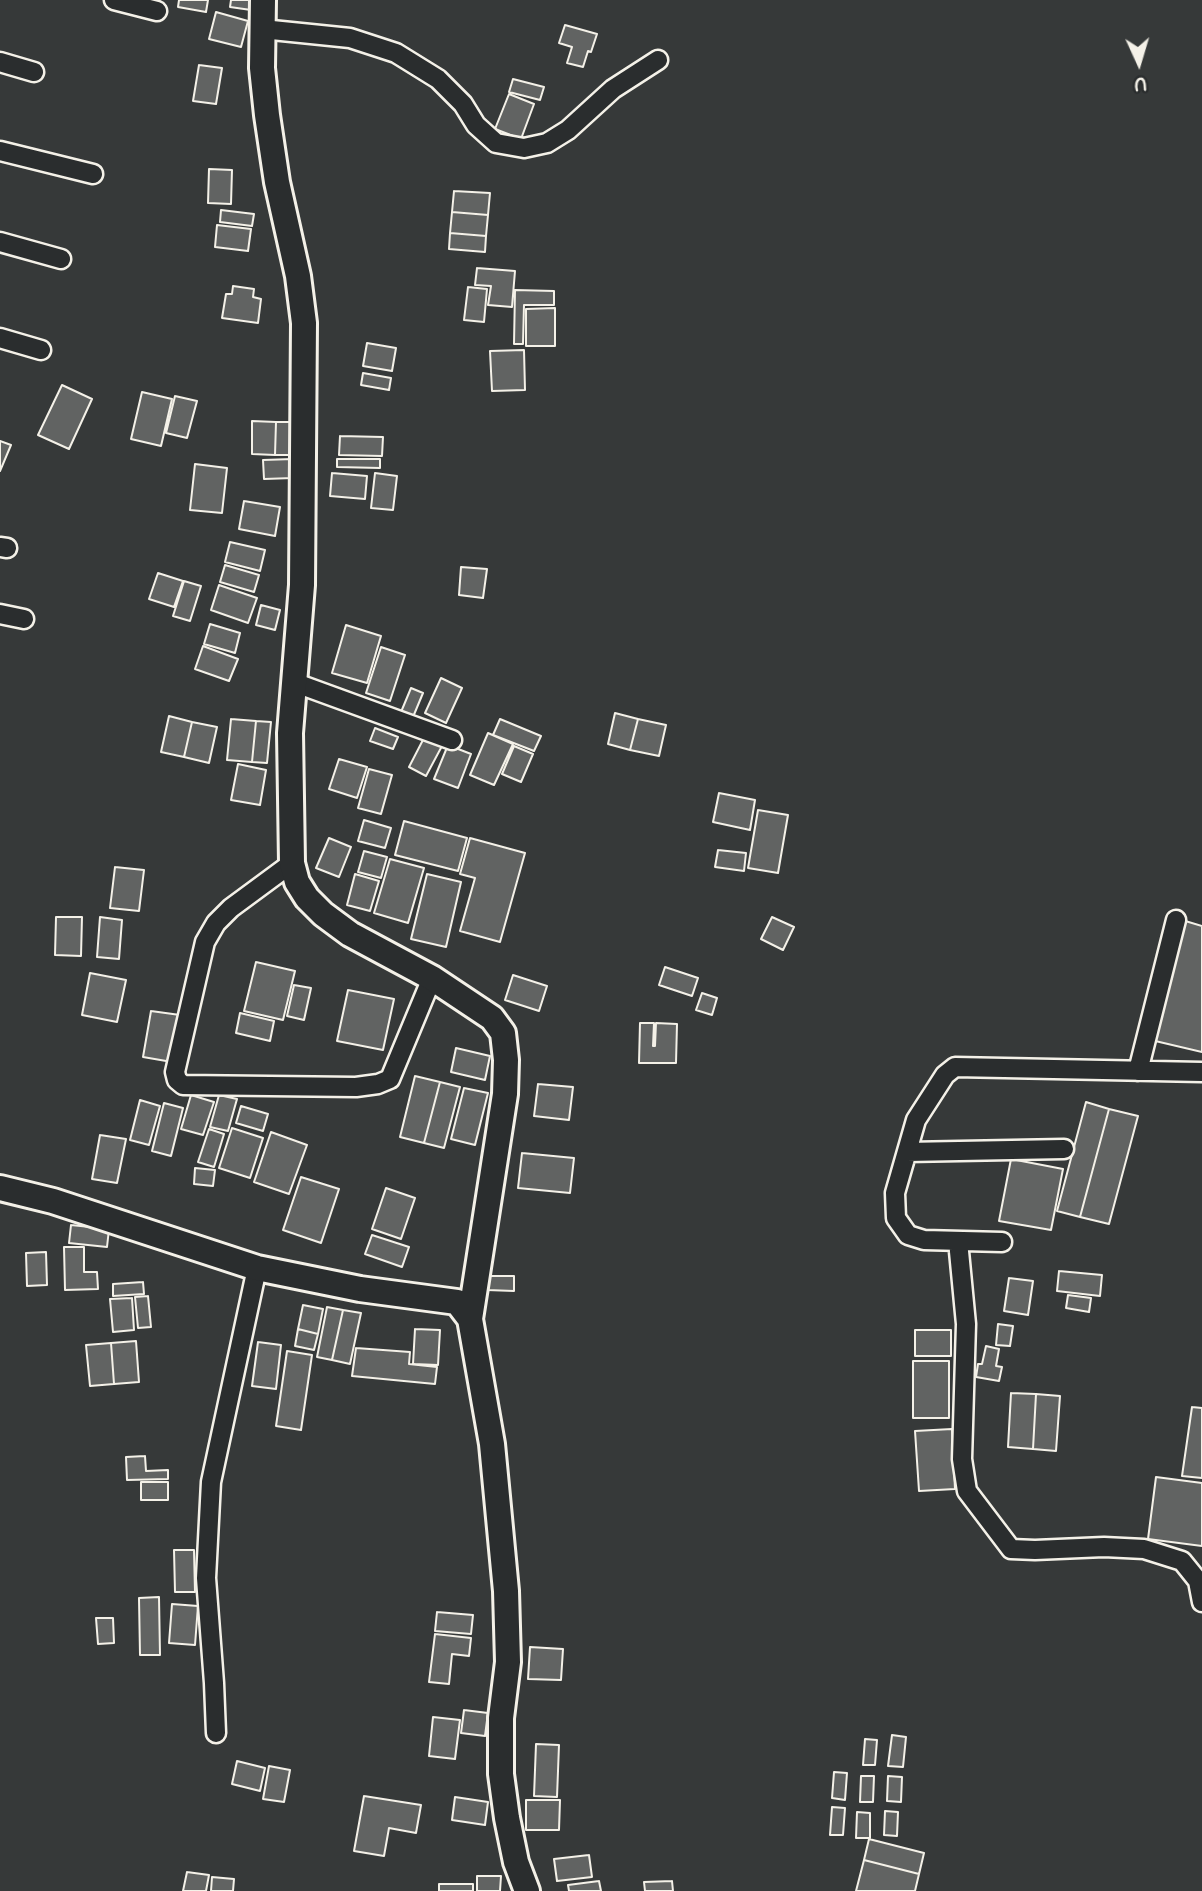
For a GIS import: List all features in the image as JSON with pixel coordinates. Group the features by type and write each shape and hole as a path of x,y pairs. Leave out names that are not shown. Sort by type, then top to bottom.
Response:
{"street":[{"path":"114,0 157,11"},
{"path":"262,0 262,68 267,116 277,182 299,276 304,323 302,585 289,733 292,863 297,882 307,898 323,914 350,934 432,978 492,1018 503,1033 506,1060 505,1094 470,1319 492,1444 506,1591 508,1662 501,1718 501,1774 516,1862 527,1891"},
{"path":"262,29 350,38 396,53 439,79 463,104 476,125 496,143 524,148 547,144 568,130 613,89 658,60"},
{"path":"0,62 34,72"},
{"path":"0,151 93,174"},
{"path":"0,242 61,259"},
{"path":"0,338 41,350"},
{"path":"0,614 24,619"},
{"path":"293,682 452,740"},
{"path":"292,863 231,908 216,923 205,942 176,1072 177,1080 183,1085 356,1087 378,1084 390,1079 432,978"},
{"path":"1138,1071 1177,920"},
{"path":"1002,1242 924,1240 908,1235 896,1218 895,1193 916,1120 945,1075 955,1067 1202,1072"},
{"path":"906,1152 1064,1149"},
{"path":"0,1188 52,1201 257,1268 360,1289 457,1302 470,1319"},
{"path":"958,1241 966,1324 961,1459 967,1491 1011,1549 1143,1549 1182,1561 1198,1581 1202,1602"},
{"path":"216,1732 206,1578 211,1482 257,1268"}],"building":[{"path":"179,0 208,0 206,12 178,7"},
{"path":"231,0 252,0 251,10 230,7"},
{"path":"216,12 248,21 241,47 209,39"},
{"path":"565,25 597,34 583,67 567,63 572,47 559,43"},
{"path":"199,65 222,68 216,104 193,101"},
{"path":"513,79 544,87 540,100 509,92"},
{"path":"509,94 534,104 521,139 495,129"},
{"path":"209,169 232,170 231,204 208,203"},
{"path":"454,191 490,193 488,215 452,212"},
{"path":"221,210 254,214 252,226 220,222"},
{"path":"452,212 488,215 486,236 450,233"},
{"path":"217,225 251,229 248,251 215,247"},
{"path":"450,233 486,236 485,252 449,249"},
{"path":"477,268 515,271 512,307 488,305 491,286 475,285"},
{"path":"233,286 254,289 253,297 261,299 258,323 222,318 226,294 232,294"},
{"path":"468,287 487,289 484,322 464,320"},
{"path":"515,290 554,291 554,305 524,305 523,344 514,344"},
{"path":"555,308 555,346 526,346 526,309"},
{"path":"367,343 396,348 392,371 363,366"},
{"path":"524,350 525,390 492,391 490,351"},
{"path":"363,373 391,378 389,390 361,385"},
{"path":"62,385 92,399 69,449 38,435"},
{"path":"142,392 172,399 161,446 131,439"},
{"path":"175,396 197,401 187,438 166,433"},
{"path":"252,421 276,422 275,455 252,454"},
{"path":"276,422 292,422 292,455 275,455"},
{"path":"340,436 383,437 382,456 339,455"},
{"path":"0,441 11,445 0,471"},
{"path":"293,459 293,478 264,479 263,460"},
{"path":"337,459 380,459 380,468 337,467"},
{"path":"195,464 227,468 222,513 190,510"},
{"path":"332,473 367,476 365,499 330,496"},
{"path":"375,473 397,476 393,510 371,508"},
{"path":"244,501 280,507 275,536 239,529"},
{"path":"230,542 265,550 260,571 225,562"},
{"path":"225,565 259,575 254,592 220,582"},
{"path":"461,567 487,569 483,598 459,595"},
{"path":"158,573 183,581 174,607 149,599"},
{"path":"184,581 201,586 190,621 173,616"},
{"path":"219,585 257,598 248,623 211,610"},
{"path":"261,605 280,610 275,630 256,625"},
{"path":"210,624 240,633 235,653 204,644"},
{"path":"346,625 381,636 367,683 332,673"},
{"path":"203,646 238,659 229,681 195,669"},
{"path":"381,647 405,655 390,701 366,693"},
{"path":"441,678 462,688 446,723 425,713"},
{"path":"411,688 423,693 413,717 401,712"},
{"path":"615,713 638,719 630,750 608,744"},
{"path":"169,716 192,722 184,757 161,752"},
{"path":"231,719 256,721 252,762 227,760"},
{"path":"500,719 541,736 534,751 493,735"},
{"path":"638,719 666,725 659,756 630,750"},
{"path":"256,721 271,722 267,763 252,762"},
{"path":"192,722 217,727 209,763 184,757"},
{"path":"375,728 398,737 393,749 370,741"},
{"path":"488,733 513,744 494,785 470,775"},
{"path":"425,736 442,746 426,776 409,767"},
{"path":"448,745 471,754 458,788 434,779"},
{"path":"514,746 533,754 521,782 502,774"},
{"path":"339,759 367,767 357,798 329,789"},
{"path":"238,764 266,770 260,805 231,800"},
{"path":"369,769 392,775 381,814 358,808"},
{"path":"719,793 755,800 750,830 713,822"},
{"path":"758,810 788,815 778,873 748,868"},
{"path":"364,820 391,828 385,848 358,841"},
{"path":"404,821 467,838 458,871 395,855"},
{"path":"329,838 351,847 339,877 316,868"},
{"path":"470,838 525,853 500,942 460,931 475,878 460,874"},
{"path":"718,850 746,853 744,871 715,867"},
{"path":"364,851 387,857 381,878 358,872"},
{"path":"390,859 424,868 408,923 374,913"},
{"path":"115,867 144,870 139,911 110,908"},
{"path":"355,874 379,881 370,911 347,905"},
{"path":"427,874 461,882 446,947 411,939"},
{"path":"56,917 82,917 81,956 55,955"},
{"path":"100,917 122,920 119,959 97,957"},
{"path":"772,917 794,927 783,950 761,939"},
{"path":"1182,920 1202,926 1202,1052 1151,1040"},
{"path":"256,962 295,971 283,1020 244,1011"},
{"path":"665,967 698,978 692,996 659,985"},
{"path":"90,973 126,980 117,1022 82,1015"},
{"path":"513,975 547,986 539,1011 505,1000"},
{"path":"294,985 311,988 304,1020 287,1016"},
{"path":"348,990 394,999 383,1050 337,1041"},
{"path":"702,993 717,998 712,1015 696,1010"},
{"path":"151,1011 180,1015 172,1062 143,1057"},
{"path":"240,1013 274,1021 270,1041 236,1033"},
{"path":"640,1023 654,1023 653,1046 656,1023 677,1024 676,1063 639,1063"},
{"path":"456,1048 490,1056 485,1080 451,1072"},
{"path":"415,1076 440,1082 424,1143 400,1137"},
{"path":"440,1082 460,1087 444,1148 424,1143"},
{"path":"538,1084 573,1087 569,1120 534,1116"},
{"path":"464,1088 488,1093 475,1145 451,1139"},
{"path":"191,1095 214,1102 203,1135 181,1129"},
{"path":"219,1095 237,1099 228,1131 210,1127"},
{"path":"140,1100 160,1106 149,1145 130,1140"},
{"path":"1086,1102 1109,1109 1080,1217 1057,1211"},
{"path":"164,1103 183,1108 171,1156 152,1151"},
{"path":"241,1106 268,1114 263,1131 236,1123"},
{"path":"1109,1109 1138,1116 1109,1224 1080,1217"},
{"path":"232,1128 263,1138 250,1178 219,1168"},
{"path":"209,1129 224,1134 214,1167 198,1162"},
{"path":"271,1132 307,1145 289,1194 254,1182"},
{"path":"100,1135 126,1139 117,1183 92,1179"},
{"path":"522,1153 574,1158 570,1193 518,1188"},
{"path":"1011,1159 1063,1169 1051,1230 999,1221"},
{"path":"195,1168 215,1170 213,1186 194,1184"},
{"path":"301,1177 339,1189 321,1243 283,1230"},
{"path":"386,1188 415,1198 401,1239 372,1229"},
{"path":"71,1225 109,1229 107,1247 69,1243"},
{"path":"372,1235 409,1247 402,1267 365,1254"},
{"path":"64,1247 84,1247 84,1272 97,1272 98,1289 65,1290"},
{"path":"46,1252 47,1285 27,1286 26,1253"},
{"path":"1059,1271 1102,1275 1100,1296 1057,1291"},
{"path":"487,1276 514,1276 514,1291 487,1290"},
{"path":"1009,1278 1033,1281 1028,1315 1004,1311"},
{"path":"143,1282 144,1294 113,1296 113,1284"},
{"path":"1068,1295 1091,1298 1089,1312 1066,1308"},
{"path":"148,1296 151,1327 138,1328 135,1297"},
{"path":"132,1298 134,1330 113,1332 110,1299"},
{"path":"303,1305 323,1309 318,1334 298,1329"},
{"path":"327,1307 343,1310 332,1360 317,1357"},
{"path":"343,1310 361,1313 350,1364 332,1360"},
{"path":"998,1324 1013,1326 1010,1346 996,1345"},
{"path":"298,1329 318,1334 314,1350 295,1346"},
{"path":"415,1329 440,1330 438,1365 413,1364"},
{"path":"915,1330 951,1330 951,1356 915,1356"},
{"path":"136,1341 139,1382 114,1384 111,1343"},
{"path":"258,1342 281,1345 276,1389 252,1386"},
{"path":"111,1343 114,1384 90,1386 86,1345"},
{"path":"986,1346 999,1349 996,1366 1002,1367 999,1381 976,1377"},
{"path":"356,1348 410,1352 409,1364 437,1367 435,1384 352,1376"},
{"path":"287,1351 312,1355 301,1430 276,1426"},
{"path":"913,1361 949,1361 949,1418 913,1418"},
{"path":"1011,1393 1036,1394 1033,1449 1008,1447"},
{"path":"1036,1394 1060,1396 1056,1451 1033,1449"},
{"path":"1192,1407 1202,1408 1202,1478 1182,1476"},
{"path":"952,1429 955,1489 919,1491 915,1431"},
{"path":"145,1456 146,1471 168,1470 168,1479 127,1480 126,1457"},
{"path":"1156,1477 1202,1483 1202,1546 1148,1539"},
{"path":"141,1482 168,1482 168,1500 141,1500"},
{"path":"174,1550 194,1550 195,1592 175,1592"},
{"path":"159,1597 160,1655 140,1655 139,1598"},
{"path":"172,1604 198,1606 195,1645 169,1643"},
{"path":"437,1612 473,1615 471,1634 435,1631"},
{"path":"96,1618 113,1618 114,1643 98,1644"},
{"path":"435,1634 471,1638 469,1656 452,1654 449,1684 429,1682"},
{"path":"530,1647 563,1649 561,1680 528,1679"},
{"path":"464,1710 488,1713 485,1736 461,1733"},
{"path":"433,1717 460,1720 455,1759 429,1756"},
{"path":"892,1735 906,1737 903,1767 888,1766"},
{"path":"865,1739 877,1740 875,1765 863,1765"},
{"path":"536,1744 559,1745 557,1797 534,1796"},
{"path":"237,1761 265,1768 260,1791 232,1784"},
{"path":"269,1766 290,1770 284,1802 263,1799"},
{"path":"834,1772 847,1773 845,1800 832,1798"},
{"path":"861,1776 874,1776 873,1802 860,1802"},
{"path":"888,1776 902,1777 901,1802 887,1801"},
{"path":"364,1796 421,1805 416,1833 389,1828 384,1856 354,1851"},
{"path":"455,1797 488,1802 485,1825 452,1820"},
{"path":"526,1800 560,1800 559,1830 526,1830"},
{"path":"832,1807 845,1808 843,1835 830,1835"},
{"path":"885,1811 898,1812 897,1836 884,1835"},
{"path":"857,1812 870,1813 870,1838 856,1838"},
{"path":"869,1839 924,1853 919,1874 864,1860"},
{"path":"589,1855 592,1877 557,1881 554,1859"},
{"path":"864,1860 919,1874 915,1891 856,1891"},
{"path":"187,1872 209,1875 206,1891 183,1891"},
{"path":"477,1876 501,1876 500,1891 477,1891"},
{"path":"212,1877 234,1879 233,1891 211,1891"},
{"path":"599,1881 601,1891 569,1891 568,1885"},
{"path":"672,1881 673,1891 645,1891 644,1882"},
{"path":"439,1884 473,1884 473,1891 439,1891"}]}
